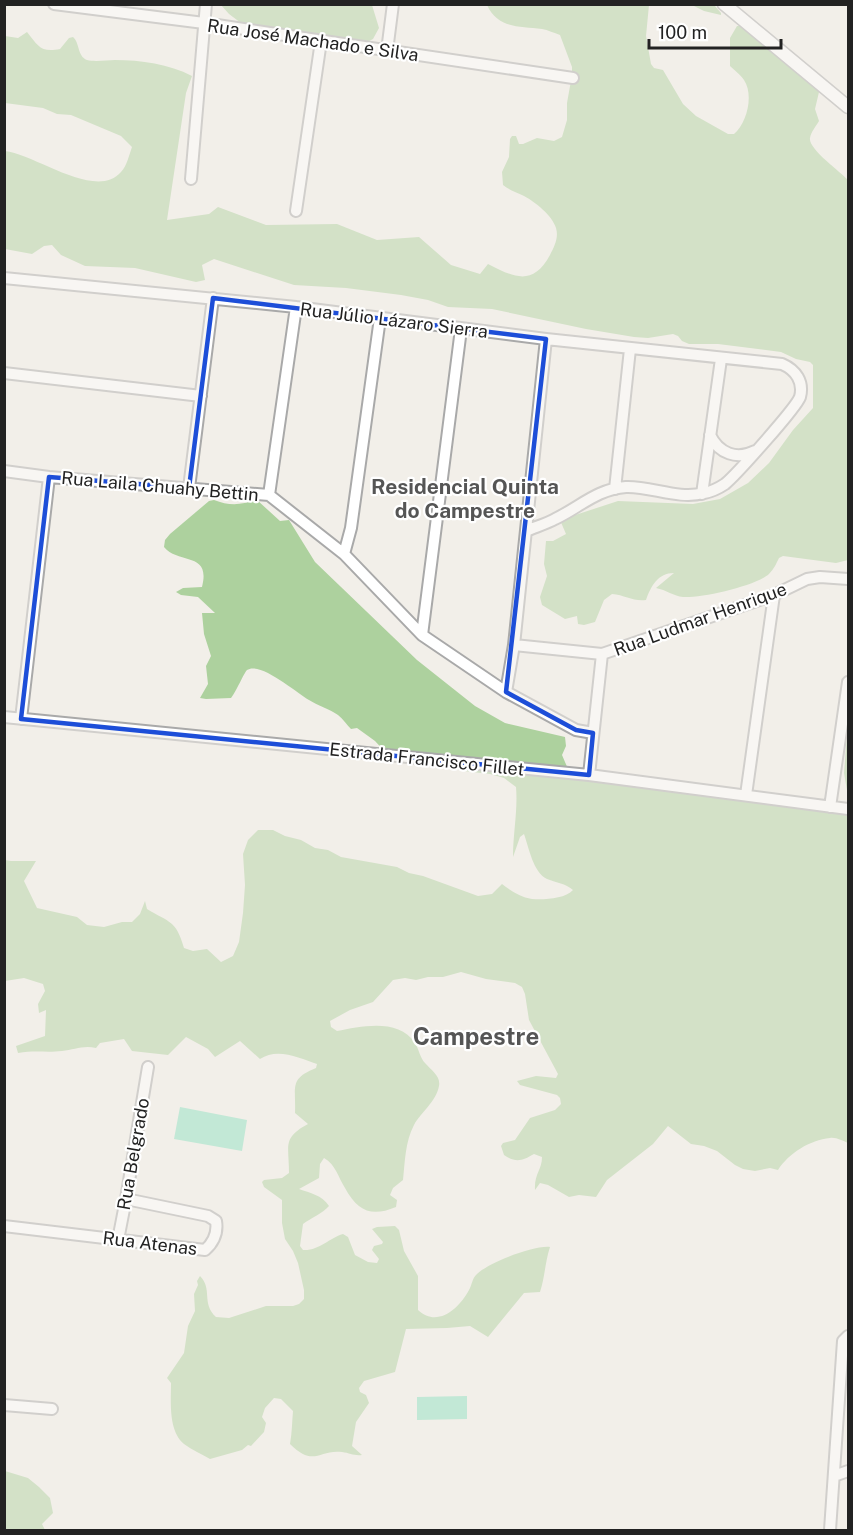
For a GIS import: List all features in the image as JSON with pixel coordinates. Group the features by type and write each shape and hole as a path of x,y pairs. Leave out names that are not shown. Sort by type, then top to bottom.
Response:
{"street":[{"name":"Rua José Machado e Silva","path":"54,4 573,78"},
{"path":"191,180 206,4"},
{"path":"387,51 393,4"},
{"path":"724,4 849,107"},
{"path":"297,211 321,41"},
{"name":"Rua Júlio Lázaro Sierra","path":"4,278 296,307 630,349 782,364 794,371 798,377 799,399 759,448"},
{"path":"189,488 213,298"},
{"path":"269,495 296,307"},
{"path":"344,554 351,528 380,318"},
{"path":"422,635 461,329"},
{"path":"506,692 514,645 546,339"},
{"path":"615,489 630,349"},
{"path":"702,494 721,359"},
{"path":"4,373 201,396"},
{"path":"710,435 720,450 731,455 743,455 759,448"},
{"path":"525,531 556,518 598,494 615,489 627,487 670,494 702,494 724,485 759,448"},
{"name":"Rua Laila Chuahy Bettin","path":"4,471 49,477 269,495 344,554 422,635 506,692 576,730 593,733"},
{"path":"21,719 49,477"},
{"name":"Rua Ludmar Henrique","path":"514,645 602,654 774,595 807,579 820,577 849,579"},
{"path":"747,795 774,595"},
{"path":"589,775 602,654"},
{"path":"830,807 849,682"},
{"name":"Estrada Francisco Fillet","path":"4,717 589,775 849,809"},
{"name":"Rua Belgrado","path":"118,1240 148,1068"},
{"name":"Rua Atenas","path":"4,1226 205,1250 214,1242 218,1228 216,1221 208,1216 126,1200"},
{"path":"830,1530 843,1341 849,1336"},
{"path":"4,1405 52,1409"},
{"path":"834,1476 849,1471"}],"highlighted area":[{"path":"213,298 546,339 506,692 576,730 593,733 589,775 21,719 49,477 189,488"}],"green space":[{"path":"221,5 372,5 379,28 373,39 361,45 241,23"},
{"path":"487,5 649,5 646,36 651,64 654,68 663,70 683,104 696,116 728,134 734,134 739,129 746,116 749,101 744,80 730,66 730,38 737,26 748,26 811,75 819,92 815,109 819,121 812,131 811,143 819,154 848,180 848,560 836,563 783,556 779,558 769,574 752,583 692,597 683,597 656,588 674,573 668,574 656,581 646,600 612,594 604,600 595,622 584,625 578,624 577,616 565,619 542,605 540,597 547,576 544,564 546,541 553,541 566,534 560,520 618,501 693,504 720,499 748,483 769,463 793,430 813,408 813,365 810,362 781,352 718,344 689,344 673,334 648,338 634,337 492,309 448,307 428,300 401,295 346,288 294,285 214,259 202,265 205,280 196,282 135,268 85,266 61,255 52,245 44,246 32,254 5,249 5,151 18,154 65,174 97,181 110,180 121,172 132,147 121,136 71,115 57,114 43,108 5,103 5,36 18,38 27,32 37,45 44,49 60,49 69,38 73,37 82,56 87,60 145,62 174,68 192,76 186,93 167,220 209,214 218,207 266,225 337,224 377,240 419,237 451,265 480,274 488,264 507,273 530,275 544,265 550,255 556,239 556,228 551,218 538,205 503,185 502,172 509,157 512,136 516,136 519,144 537,138 554,141 562,137 567,120 572,67 560,35 544,29 510,25 497,18"},
{"path":"692,5 714,5 721,15 704,11"},
{"path":"257,500 280,521 289,520 315,562 417,660 475,706 505,723 565,737 566,746 562,755 568,769 586,769 686,794 717,794 848,809 848,1143 832,1138 815,1141 794,1153 778,1170 770,1168 755,1171 735,1165 717,1151 691,1144 668,1126 653,1144 607,1180 596,1197 579,1195 569,1197 540,1183 535,1190 542,1157 534,1154 522,1160 512,1159 504,1155 501,1146 503,1143 515,1140 530,1118 555,1110 561,1104 557,1095 520,1085 517,1081 536,1076 556,1078 558,1074 529,1020 522,987 515,983 486,979 461,972 443,977 393,980 373,1002 350,1010 330,1021 331,1027 337,1031 368,1026 400,1030 415,1043 423,1061 437,1076 439,1086 432,1102 417,1120 411,1132 403,1180 393,1188 390,1195 397,1200 396,1207 373,1212 361,1207 350,1196 334,1168 324,1158 320,1164 319,1178 299,1189 319,1197 329,1206 303,1224 300,1246 303,1250 319,1246 343,1234 348,1237 355,1255 368,1262 377,1263 379,1259 372,1250 374,1246 383,1242 372,1229 395,1226 399,1230 404,1251 418,1276 418,1310 425,1315 440,1317 459,1304 475,1276 483,1270 523,1252 550,1247 540,1292 524,1293 488,1337 470,1326 406,1329 395,1372 364,1381 359,1388 360,1392 366,1395 369,1403 356,1422 352,1446 362,1455 334,1452 311,1456 298,1451 290,1444 293,1411 281,1399 274,1398 265,1408 262,1417 266,1423 264,1432 251,1446 248,1445 242,1450 210,1459 184,1444 175,1432 171,1407 171,1383 167,1378 184,1353 188,1326 195,1311 194,1294 200,1276 206,1286 209,1307 216,1317 229,1318 266,1306 293,1306 304,1299 298,1263 285,1239 282,1200 264,1187 262,1182 282,1178 289,1173 289,1143 294,1134 308,1124 295,1113 296,1084 301,1076 316,1068 317,1064 281,1054 260,1059 240,1041 215,1057 208,1049 186,1037 168,1055 132,1051 124,1039 100,1043 96,1048 18,1053 16,1046 45,1036 46,1010 39,1013 38,1004 45,991 43,984 24,978 5,981 5,860 36,861 24,881 37,908 77,917 87,925 104,927 132,922 140,914 145,901 147,909 175,927 184,948 193,951 207,949 221,962 233,956 239,942 245,885 243,854 248,840 258,830 273,830 341,857 397,867 478,896 492,894 502,884 532,899 559,897 573,890 542,876 532,859 524,834 520,837 513,857 516,787 504,778 389,756 375,741 357,728 351,729 338,715 269,674 253,668 247,670 231,698 200,698 208,684 206,666 211,656 204,634 202,613 215,613 198,597 181,595 176,592 183,588 202,587 204,576 202,568 198,563 178,556 164,547 165,540 170,534 209,501 235,504"},
{"path":"848,724 848,796 844,773"},
{"path":"180,1107 247,1120 242,1151 174,1139"},
{"path":"467,1396 467,1419 417,1420 417,1397"},
{"path":"5,1471 28,1478 50,1498 53,1513 42,1524 45,1530 5,1530"}],"district":[{"name":"Residencial Quinta do Campestre","path":"465,498"},
{"name":"Campestre","path":"476,1036"}]}
